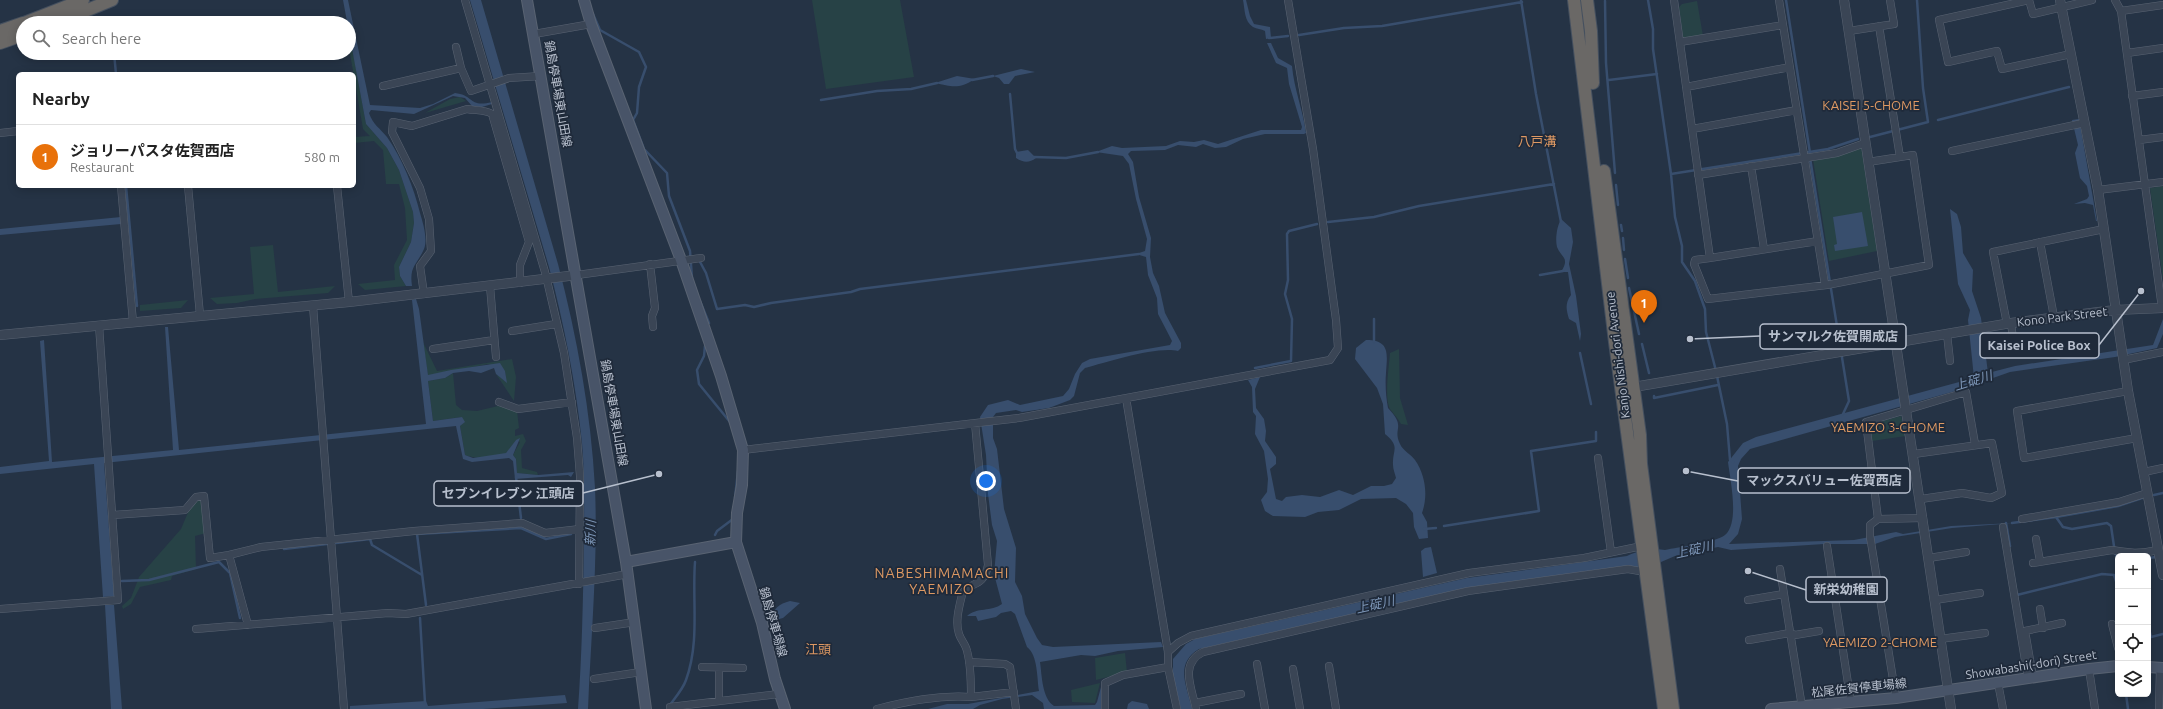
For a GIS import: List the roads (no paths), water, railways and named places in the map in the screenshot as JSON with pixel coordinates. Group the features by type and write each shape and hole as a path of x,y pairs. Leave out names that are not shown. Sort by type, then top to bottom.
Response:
{"highway":[{"path":"42,16 83,0"},
{"path":"73,16 112,0"},
{"name":"Kanjo Nishi-dori Avenue","path":"1574,0 1627,389"},
{"name":"Kanjo Nishi-dori Avenue","path":"1587,0 1591,31 1591,72 1645,549 1673,709"},
{"path":"0,31 16,26"},
{"path":"0,43 16,37"},
{"name":"Kanjo Nishi-dori Avenue","path":"1648,568 1664,709"}],"main road":[{"name":"鍋島停車場東山田線","path":"528,0 626,562"},
{"path":"584,0 591,24 692,259 721,376 743,450 742,485 737,513 736,542 626,562 646,709"},
{"name":"鍋島停車場線","path":"736,542 762,623 779,694 785,709"},
{"name":"Showabashi(-dori) Street","path":"1948,690 2115,666"},
{"path":"2151,667 2162,668"},
{"name":"松尾佐賀停車場線","path":"1771,709 1846,705 1948,690"}],"street":[{"path":"465,0 548,279 556,324 564,353 577,438 580,476 580,584"},
{"path":"743,450 1019,418 1330,360 1338,348 1313,149 1288,0"},
{"path":"1674,0 1710,258"},
{"path":"1779,0 1806,155 1818,241 1826,285"},
{"path":"1844,0 1921,499 1951,709"},
{"path":"1849,31 1894,24 1890,0"},
{"path":"2071,54 2002,69 1997,51 1948,62 1939,20 2029,0 2033,14 2061,3 2092,0"},
{"path":"2115,0 2121,11 2138,140 2163,308"},
{"path":"2061,3 2083,123 2098,190 2128,391 2163,575"},
{"path":"2121,11 2163,5"},
{"path":"534,34 591,24"},
{"path":"1680,42 1783,25"},
{"path":"1880,26 1900,157"},
{"path":"456,47 461,68 471,91 505,79 541,76"},
{"path":"2127,53 2163,48"},
{"path":"1686,87 1790,67"},
{"path":"383,86 461,68"},
{"path":"2132,96 2163,92"},
{"path":"424,294 420,266 431,251 429,219 420,188 392,132 393,122 412,126 467,109 476,111 485,110 492,114 530,242 520,264 520,283"},
{"path":"1692,129 1797,110"},
{"path":"1952,151 2083,123"},
{"path":"0,133 16,131"},
{"path":"2138,140 2163,137"},
{"path":"1698,171 1751,166 1806,155 1837,153 1865,143"},
{"path":"1818,241 1695,260 1694,264 1708,299 1826,285 1929,265 1913,156 1868,162"},
{"path":"1751,166 1764,249"},
{"path":"2098,190 2163,182"},
{"path":"121,188 133,322"},
{"path":"188,188 200,315"},
{"path":"337,188 349,302"},
{"path":"2015,354 1993,252 2104,229"},
{"path":"2040,242 2054,317"},
{"path":"0,335 200,315 313,306 424,294 520,283 692,259"},
{"path":"650,264 655,308 652,316 653,327"},
{"path":"490,286 496,358"},
{"path":"313,306 344,709"},
{"name":"Kono Park Street","path":"1947,334 2054,317 2115,310 2163,308"},
{"path":"512,331 556,324"},
{"path":"0,609 118,600 99,326"},
{"path":"1627,389 1947,334 1950,361"},
{"path":"433,350 494,340"},
{"path":"2123,359 2163,352"},
{"path":"2128,391 2017,411 2024,458 2137,438"},
{"path":"1878,519 1866,422 1906,408 1966,392 1975,444"},
{"path":"1126,398 1168,652 1168,667 1177,709"},
{"path":"499,402 518,409 572,402"},
{"path":"971,697 969,662 967,649 959,634 958,612 962,593 965,589 982,582 988,565 977,423"},
{"path":"1914,454 1975,444 1992,443 2002,492 1991,498 1962,493 1921,499"},
{"path":"1598,458 1611,552"},
{"path":"2144,472 2163,468"},
{"path":"2022,519 2119,502 2147,493"},
{"path":"113,515 185,510 196,497 204,496 210,558 261,547 332,539 522,523 544,533 580,529"},
{"path":"1896,698 1871,546 1870,524 1878,519 1924,522"},
{"path":"2003,527 2031,678"},
{"path":"2036,539 2037,562 2114,550 2122,553 2159,551"},
{"path":"1827,546 1846,705"},
{"path":"1168,652 1178,643 1191,636 1439,579 1469,573 1584,558 1611,552 1645,549"},
{"path":"1929,558 1966,552"},
{"path":"229,555 248,625"},
{"path":"1242,694 1196,706 1188,673 1189,664 1195,656 1203,652 1468,591 1628,569 1648,568"},
{"path":"1780,569 1790,633 1796,708"},
{"path":"196,629 388,613 406,614 595,582 628,574"},
{"path":"1935,600 1980,593"},
{"path":"1748,600 1784,594"},
{"path":"2040,609 2043,628"},
{"path":"595,628 635,622"},
{"path":"2031,678 2025,631 2062,623"},
{"path":"2112,624 2115,636"},
{"path":"1749,640 1790,633 1795,635 1819,631"},
{"path":"1940,639 1985,632"},
{"path":"969,662 1005,664 1010,667 1016,709"},
{"path":"1257,664 1266,709"},
{"path":"1330,666 1336,709"},
{"path":"1104,709 1105,683 1123,675 1168,667"},
{"path":"702,668 743,668"},
{"path":"719,668 719,701"},
{"path":"2159,709 2162,668"},
{"path":"1293,669 1300,709"},
{"path":"2089,669 2095,709"},
{"path":"594,679 641,672"},
{"path":"1998,683 2003,709"},
{"path":"670,707 779,694"},
{"path":"877,709 888,708 913,699 948,696 971,697 1014,695"}],"water":[{"path":"343,0 348,0 351,16 346,16"},
{"name":"新川","path":"470,0 481,0 558,264 577,347 587,403 593,460 596,515 595,571 588,709 578,709 583,607 584,481 582,443 573,376 560,310 549,267"},
{"path":"1243,0 1246,0 1250,16 1254,24 1270,27 1271,38 1266,39 1265,31 1250,25 1245,15"},
{"path":"356,38 370,105 420,108 433,104 455,93 466,96 479,103 492,102 492,104 482,107 472,106 465,98 453,96 414,114 371,110 369,113 392,145 407,174 424,226 425,245 414,266 411,279 412,286 406,286 400,276 399,267 411,242 414,223 413,212 399,170 387,148 366,124 354,60 356,60"},
{"path":"1267,43 1271,43 1278,58 1292,66 1306,133 1265,134 1243,139 1226,147 1215,148 1203,144 1196,147 1178,145 1165,150 1131,151 1128,154 1133,162 1139,197 1151,238 1150,257 1153,273 1159,286 1165,313 1181,343 1181,348 1178,351 1169,350 1145,353 1085,368 1080,373 1074,396 1070,400 1049,408 1022,412 1016,410 996,413 993,417 993,438 997,449 1004,509 1016,548 1015,582 1022,596 1025,614 1042,645 1053,647 1161,642 1163,647 1118,651 1095,656 1081,655 1040,662 1045,692 1047,698 1054,706 1095,705 1101,687 1102,709 1044,709 1043,703 1032,695 1002,699 980,705 973,709 928,709 947,704 968,704 1039,691 1035,661 1031,651 1027,647 1015,614 1011,611 1001,613 996,617 978,621 976,616 967,616 975,611 993,608 1002,604 994,574 997,541 992,525 988,494 986,455 980,417 988,405 1008,400 1020,405 1063,396 1069,389 1075,374 1082,363 1090,359 1170,345 1172,341 1158,314 1157,298 1148,275 1146,257 1136,254 1145,251 1147,239 1136,199 1129,164 1123,156 1096,152 1112,146 1122,148 1166,146 1180,141 1194,142 1204,140 1218,144 1261,130 1301,130 1302,127 1289,84 1287,68 1276,63"},
{"path":"1021,69 1035,72 1015,76 1009,84 1004,84 999,78 993,76"},
{"path":"957,76 975,79 960,86 935,83"},
{"path":"2079,119 2097,221 2093,205 2085,203 2074,204 2087,199 2089,196 2087,186 2080,178 2075,153 2078,145 2072,120"},
{"path":"1028,150 1036,158 1026,162 1016,158 1016,152"},
{"name":"上碇川","path":"1950,209 1957,214 1961,227 1963,253 1973,270 1972,291 1981,318 1988,373 2015,366 2153,345 2163,319 2163,334 2157,348 2115,357 2010,372 1959,390 1750,449 1741,459 1738,466 1742,519 1738,534 1729,544 1854,540 1896,532 1903,534 1951,526 2014,523 1952,528 1895,537 1875,544 1824,544 1731,550 1718,547 1675,556 1654,565 1468,588 1199,649 1191,655 1184,669 1185,684 1192,709 1181,709 1173,676 1173,659 1186,644 1195,639 1467,578 1627,556 1645,550 1665,550 1720,538 1730,529 1732,521 1733,500 1728,462 1743,443 1756,437 1974,378 1968,320 1970,310 1958,284"},
{"path":"1862,212 1868,246 1835,251 1834,245 1837,244 1833,217"},
{"path":"121,217 121,224 0,235 0,229"},
{"path":"1561,219 1571,228 1573,242 1569,264 1576,296 1581,334 1580,341 1576,323 1569,319 1568,315 1567,303 1571,295 1568,272 1561,272 1565,261 1556,244 1557,229"},
{"path":"416,299 419,309 428,375 500,363 505,371 507,383 496,374 494,368 481,373 469,371 453,373 445,378 428,381 433,421 462,417 465,422 460,426 465,455 473,458 506,453 516,440 520,438 513,455 516,459 517,473 538,475 574,472 571,477 568,475 515,479 513,461 509,458 472,462 463,459 456,426 104,463 114,596 103,597 94,464 0,474 0,467 49,461 40,341 44,340 52,462 173,450 165,327 168,327 179,450 426,424 412,300"},
{"path":"1366,340 1380,343 1386,350 1386,395 1388,408 1397,420 1397,434 1400,444 1403,449 1415,460 1424,479 1425,500 1422,513 1427,522 1428,538 1419,539 1414,527 1413,513 1406,504 1396,498 1361,499 1339,510 1318,512 1305,517 1273,516 1265,511 1261,500 1267,492 1268,479 1264,451 1255,434 1256,416 1253,412 1252,387 1248,380 1260,377 1255,389 1256,408 1264,419 1266,431 1265,441 1276,457 1276,464 1270,469 1276,499 1282,501 1286,497 1302,495 1320,497 1339,490 1353,495 1371,486 1384,486 1392,484 1396,478 1393,465 1395,449 1393,442 1385,434 1383,404 1377,388 1355,359 1356,348"},
{"path":"1431,547 1437,573 1423,577 1421,551 1425,548"},
{"path":"790,601 800,603 783,618 771,621 773,613 777,607"},
{"path":"105,605 114,605 122,709 111,709"},
{"path":"565,695 567,703 483,709 350,709 350,706 426,701 428,706"},
{"path":"1132,701 1147,704 1149,709 1127,709 1128,704"}],"waterway":[{"path":"1521,0 1536,94 1561,222"},
{"path":"1648,0 1653,29 1653,49 1671,174"},
{"path":"1786,0 1810,153"},
{"path":"1870,137 1928,122 1923,88 1917,0"},
{"path":"1605,1 1606,63 1615,173"},
{"path":"1299,35 1344,28 1382,26 1522,2"},
{"path":"593,14 600,30 639,52 646,67 639,87 637,113 633,120 644,149 667,173 669,196 690,251 692,278"},
{"path":"1269,38 1288,36"},
{"path":"115,60 116,72"},
{"path":"1609,80 1657,74"},
{"path":"972,80 993,76"},
{"path":"821,100 877,91 911,89 937,83"},
{"path":"1938,120 2069,87"},
{"path":"1010,94 1015,149 1018,155"},
{"path":"1716,371 1706,332 1705,309 1695,281 1682,262 1682,246 1675,217 1671,174 1828,149 1858,139"},
{"path":"1034,157 1066,158 1098,152"},
{"path":"1810,158 1849,401 1843,414"},
{"path":"1328,222 1374,217 1419,206 1554,184"},
{"path":"1616,185 1618,205"},
{"path":"126,188 137,306"},
{"path":"1255,368 1291,361 1292,319 1285,294 1288,280 1287,234 1289,231 1317,224"},
{"path":"1621,225 1622,231"},
{"path":"1623,238 1624,250"},
{"path":"699,260 706,273 717,309 745,305 754,307 771,303 851,292 860,289 1139,254"},
{"path":"1625,259 1628,278"},
{"path":"1540,275 1563,271"},
{"path":"1629,288 1639,334"},
{"path":"700,301 709,323"},
{"path":"1374,319 1374,342"},
{"path":"1642,344 1649,373"},
{"path":"705,346 704,356 697,370 699,384 730,422"},
{"path":"1580,353 1591,404"},
{"path":"1717,376 1727,424 1730,460 1733,462"},
{"path":"1654,396 1654,398 1718,385"},
{"path":"1444,526 1539,511 1531,451 1596,441 1596,432"},
{"path":"735,498 738,471"},
{"path":"516,477 521,518"},
{"path":"2154,495 2163,493"},
{"path":"2056,517 2118,506 2142,498"},
{"path":"2012,523 2056,517 2063,527 2072,529 2107,523 2111,526 2115,553"},
{"path":"715,535 717,531 733,519"},
{"path":"2006,523 2010,546"},
{"path":"426,605 417,534 521,528 546,539 571,534"},
{"path":"1424,529 1436,528"},
{"path":"336,543 370,539 372,545 422,575"},
{"path":"284,549 327,544"},
{"path":"2151,558 2157,557"},
{"path":"122,581 149,580 219,562 230,573 240,618"},
{"path":"669,706 683,687 693,651 695,621 695,562"},
{"path":"2017,593 2017,595 2102,574 2114,575 2115,578"},
{"path":"420,618 425,703"},
{"path":"2148,625 2151,637 2163,634"},
{"path":"2126,697 2128,709"}],"place":[{"name":"Kaisei Police Box","path":"2141,291"},
{"name":"ジョリーパスタ佐賀西店","path":"1644,323"},
{"name":"サンマルク佐賀開成店","path":"1690,339"},
{"name":"マックスバリュー佐賀西店","path":"1686,471"},
{"name":"セブンイレブン 江頭店","path":"659,474"},
{"name":"新栄幼稚園","path":"1748,571"}],"district":[{"name":"KAISEI 5-CHOME","path":"1871,105"},
{"name":"八戸溝","path":"1537,141"},
{"name":"YAEMIZO 3-CHOME","path":"1888,427"},
{"name":"NABESHIMAMACHI YAEMIZO","path":"942,582"},
{"name":"YAEMIZO 2-CHOME","path":"1880,642"},
{"name":"江頭","path":"818,649"}]}
